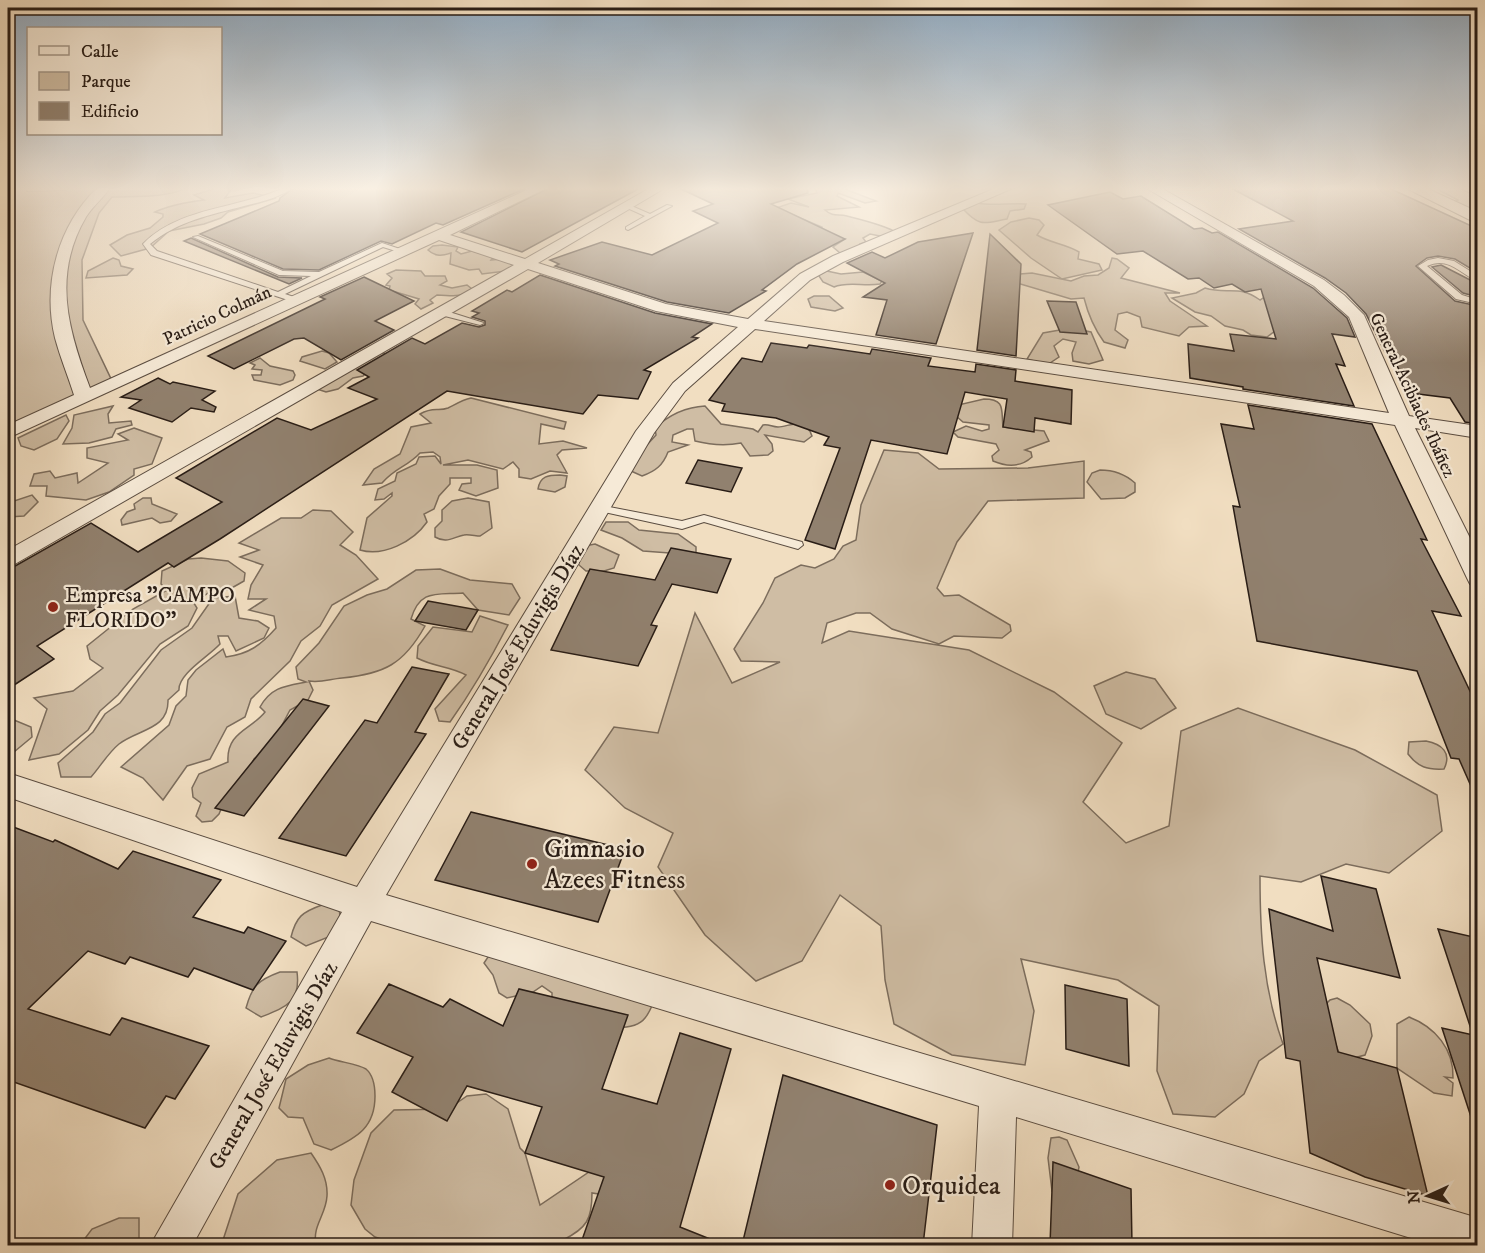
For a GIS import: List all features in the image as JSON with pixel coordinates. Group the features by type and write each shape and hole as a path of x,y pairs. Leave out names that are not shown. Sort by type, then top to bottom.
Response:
{"street":[{"path":"70,246 60,272 61,327 84,398"},
{"name":"Patricio Colmán","path":"8,432 84,398 287,297 412,246"},
{"path":"474,246 662,308 753,324 1478,432"},
{"path":"8,560 553,246"},
{"name":"General José Eduvigis Díaz","path":"170,1245 364,904 645,431 679,387 805,277 867,246"},
{"name":"General Acibiades Ibáñez","path":"1255,246 1319,283 1356,315 1402,421 1478,578"},
{"path":"8,785 364,904 1478,1238"},
{"path":"992,1245 998,1094"}],"lane":[{"path":"148,246 154,253 287,297 321,274 378,246"},
{"path":"219,246 282,273 321,274"},
{"path":"386,246 402,251"},
{"path":"1478,280 1454,261 1435,261 1422,266 1459,297 1478,302"},
{"path":"440,312 480,323"},
{"path":"599,508 682,525 704,518 798,545"}],"green space":[{"path":"8,246 87,246 82,260 83,320 113,383 8,431"},
{"path":"111,246 152,246 150,248 121,256"},
{"path":"432,246 458,247 456,251 461,254 472,251 493,257 491,260 502,259 515,266 506,271 482,274 479,269 469,270 450,264 451,253 439,255 428,250"},
{"path":"861,246 862,248 840,253 833,247"},
{"path":"1018,246 1066,246 1079,252 1078,259 1099,264 1102,270 1062,279"},
{"path":"113,258 119,260 121,266 133,269 127,275 86,278 88,271"},
{"path":"1112,258 1129,268 1121,278 1180,293 1165,293 1170,301 1207,326 1189,327 1179,336 1142,327 1140,317 1127,312 1118,314 1115,330 1128,340 1125,348 1104,342 1091,320 1084,298 1071,299 1017,283 1020,274 1032,273 1071,281 1084,276 1098,275 1109,268"},
{"path":"396,270 421,271 425,276 445,276 447,281 440,285 452,288 467,285 472,289 459,295 437,295 430,300 433,303 421,309 415,304 419,299 389,290 390,286 386,285 392,278 387,274"},
{"path":"822,270 841,274 863,272 882,281 874,285 845,284 834,287 823,282 817,273"},
{"path":"1205,288 1246,292 1260,300 1266,296 1275,331 1267,337 1251,335 1243,330 1225,326 1211,316 1195,312 1172,298 1196,293"},
{"path":"814,296 829,296 843,308 835,311 811,307 808,299"},
{"path":"1071,328 1091,332 1103,360 1089,364 1073,361 1072,353 1076,342 1063,339 1054,346 1059,357 1047,365 1027,359 1043,333"},
{"path":"322,351 329,353 337,362 325,369 300,361 302,357"},
{"path":"374,354 386,354 363,376 353,378 338,389 326,392 317,389"},
{"path":"260,358 270,366 293,371 295,375 293,380 280,385 254,380 252,375 261,375 262,370 252,369 255,365 250,363"},
{"path":"471,398 566,422 564,429 541,424 539,444 563,441 587,448 562,450 557,455 567,473 550,471 531,479 519,477 519,469 513,462 503,469 468,460 443,465 477,465 497,470 498,488 476,496 459,490 462,484 471,483 471,478 450,478 450,484 439,496 434,509 424,514 427,522 414,536 388,549 369,552 360,550 367,518 392,496 392,493 384,499 375,500 378,489 395,481 397,473 416,464 419,457 435,456 441,464 440,457 433,452 420,453 382,483 363,485 374,469 400,454 411,427 431,423 420,414 429,410 448,408"},
{"path":"984,399 999,403 1003,427 1044,431 1049,441 1025,450 1031,452 1032,457 1023,463 1009,465 993,461 992,456 999,450 996,444 958,437 953,432 966,426 982,431 989,429 989,425 963,422 956,416 958,405"},
{"path":"113,406 108,414 109,423 131,421 132,425 116,429 112,437 89,443 63,444 72,428 74,415"},
{"path":"705,406 721,424 753,429 758,432 763,425 778,427 801,424 809,430 812,436 804,442 765,435 772,444 773,451 768,455 750,456 741,443 718,445 695,441 693,429 687,429 673,435 672,442 688,445 668,452 664,461 655,470 642,476 631,471 636,457 656,435 655,428 678,412"},
{"path":"66,415 69,421 57,439 34,450 21,446 18,438"},
{"path":"134,428 162,438 152,464 134,469 134,475 109,492 86,500 46,496 47,486 30,486 34,474 50,471 55,478 77,473 78,483 108,463 87,458 87,448 128,440 118,434"},
{"path":"884,450 918,453 939,469 1028,468 1084,461 1084,498 988,501 957,542 937,588 944,596 959,595 1010,625 1011,631 1002,638 954,636 939,644 892,629 870,613 856,613 827,623 822,643 849,631 969,650 1054,692 1122,743 1083,802 1126,843 1169,826 1181,731 1238,708 1355,750 1437,795 1442,831 1389,873 1346,864 1301,882 1260,876 1264,961 1271,1002 1283,1044 1259,1061 1244,1094 1215,1117 1173,1114 1157,1071 1159,1006 1118,980 1021,959 1034,1011 1025,1065 952,1055 894,1024 885,980 881,926 840,895 802,961 756,981 705,935 658,867 673,833 625,808 585,770 614,727 658,733 695,613 732,683 780,662 741,661 734,649 763,603 775,578 801,565 815,568 834,559 843,546 856,540 861,505"},
{"path":"1100,470 1115,472 1127,477 1135,483 1135,492 1125,498 1101,499 1087,482 1092,473"},
{"path":"567,476 565,487 555,492 538,489 545,477"},
{"path":"32,495 38,502 24,516 8,517 8,503"},
{"path":"143,498 151,498 152,504 177,514 171,521 160,523 152,518 122,525 121,520 127,512 135,509 134,504"},
{"path":"468,498 489,502 492,528 480,536 466,535 447,540 435,537 435,528 442,521 442,510 452,501"},
{"path":"313,510 331,511 353,532 340,545 356,555 378,579 332,605 320,626 301,641 290,661 251,699 245,717 227,727 210,759 187,766 163,800 143,778 121,767 169,725 176,706 186,696 188,680 196,670 223,649 226,657 248,651 260,644 276,628 274,616 249,610 266,599 248,599 251,585 263,565 240,557 259,550 239,543 281,518 301,518"},
{"path":"606,522 628,522 639,530 678,534 696,547 696,555 643,551 622,538 601,530"},
{"path":"595,544 619,555 614,568 604,571 586,571 579,565 578,554 585,546"},
{"path":"188,559 228,561 245,573 244,581 225,590 212,590 200,599 192,600 197,608 188,626 160,644 118,695 100,711 88,730 59,754 29,760 47,709 34,698 73,691 103,668 90,659 87,646 133,609 167,590 161,584 162,571"},
{"path":"440,569 470,580 512,584 520,598 509,615 478,610 463,593 437,594 424,598 415,609 411,619 425,626 409,650 391,665 370,674 309,681 313,690 308,700 290,710 272,744 254,759 247,776 224,802 219,814 212,821 202,822 196,816 201,803 193,797 192,788 199,774 228,762 231,744 240,732 265,712 260,707 269,695 285,686 306,682 298,679 296,667 319,643 344,606 387,589 416,570"},
{"path":"235,596 239,618 258,621 269,628 264,638 236,651 228,636 218,636 220,644 183,678 179,690 168,700 167,710 158,723 119,744 91,777 61,777 58,763 93,732 105,714 120,703 161,650 192,628 213,598"},
{"path":"480,616 508,625 481,674 450,722 439,721 435,709 466,675 417,658 418,646 433,627 472,632"},
{"path":"1126,672 1155,679 1176,708 1141,729 1106,714 1094,686"},
{"path":"14,720 31,727 32,737 8,757 8,722"},
{"path":"1426,741 1437,744 1444,750 1447,758 1444,769 1423,767 1408,754 1409,742"},
{"path":"322,905 339,905 340,918 331,936 306,946 291,937 301,916"},
{"path":"492,951 658,992 645,1018 638,1024 627,1027 615,1028 552,1017 552,993 542,986 533,992 507,998 499,993 493,975 484,963"},
{"path":"280,972 297,972 297,990 290,1002 261,1017 246,1008 257,985"},
{"path":"1337,998 1350,1005 1370,1024 1372,1036 1365,1055 1342,1061 1322,1008 1330,1000"},
{"path":"1409,1017 1435,1033 1446,1049 1453,1078 1445,1077 1453,1083 1452,1096 1434,1093 1397,1068 1397,1024"},
{"path":"329,1058 366,1069 375,1089 372,1116 363,1130 331,1150 314,1144 303,1118 288,1117 279,1108 286,1079 308,1065"},
{"path":"486,1094 508,1109 520,1148 525,1153 540,1205 589,1172 612,1171 630,1199 592,1193 591,1210 587,1222 563,1240 568,1246 400,1245 375,1237 365,1229 351,1205 354,1180 371,1133 394,1110 448,1109 467,1096"},
{"path":"1059,1137 1067,1140 1079,1167 1076,1184 1052,1191 1048,1158 1051,1138"},
{"path":"311,1153 323,1173 327,1190 326,1203 316,1232 316,1245 218,1245 223,1240 238,1194 277,1160"},
{"path":"119,1218 139,1218 139,1239 135,1245 80,1245 92,1229"}],"building":[{"path":"197,246 210,246 278,277 302,278 289,284"},
{"path":"230,246 369,246 319,270 283,269"},
{"path":"505,246 532,246 522,252"},
{"path":"589,246 619,246 652,255 670,246 831,246 797,264 762,290 766,291 729,313 667,302 555,266 559,264 550,260"},
{"path":"909,246 969,246 936,344 876,335 887,300 863,297 885,283 847,263 872,252 885,258"},
{"path":"989,246 1003,246 1021,264 1016,356 977,350"},
{"path":"1106,246 1243,246 1313,288 1347,318 1355,337 1332,334 1345,366 1336,364 1354,406 1243,389 1243,387 1190,378 1188,344 1234,351 1230,334 1276,339 1261,289 1245,292 1232,284 1214,288 1199,278 1188,279 1143,251 1117,254"},
{"path":"1270,246 1478,246 1478,273 1455,259 1438,256 1427,258 1416,266 1455,301 1478,306 1478,424 1465,422 1450,398 1410,393 1391,353 1385,352 1366,314 1346,293 1325,278"},
{"path":"1441,265 1478,284 1478,297 1463,293 1432,267"},
{"path":"540,275 655,313 712,324 692,337 698,338 644,370 651,372 638,399 598,395 583,414 447,391 220,539 174,567 168,563 37,646 54,659 8,689 8,570 91,523 138,552 222,502 176,478 277,418 311,430 377,399 348,388 369,377 357,370 412,338 425,344 462,323 479,327 485,325 485,321 472,317 479,313 472,311 507,290 512,292"},
{"path":"364,277 414,301 375,321 394,330 341,360 304,338 294,339 234,369 208,356 325,299 320,297"},
{"path":"1047,301 1076,302 1087,334 1060,332"},
{"path":"771,343 807,348 809,345 870,354 872,349 931,358 928,366 975,372 976,364 1016,370 1015,381 1072,390 1071,424 1035,418 1034,432 1003,427 1007,399 965,392 947,454 871,440 835,549 805,540 840,448 824,445 829,437 776,418 722,411 725,404 709,400 742,358 762,362"},
{"path":"158,378 170,384 173,382 215,391 202,400 216,407 214,412 191,408 172,422 129,408 141,400 121,397"},
{"path":"1248,405 1372,424 1427,540 1421,539 1461,616 1432,611 1478,708 1478,802 1459,759 1451,758 1417,671 1257,641 1233,506 1240,507 1221,424 1254,429"},
{"path":"698,460 742,468 731,492 686,483"},
{"path":"671,548 731,559 717,593 672,584 651,625 657,626 638,666 551,650 590,569 655,580"},
{"path":"428,601 478,610 466,630 415,621"},
{"path":"412,667 449,674 415,732 426,734 346,856 279,838 365,720 377,723"},
{"path":"303,699 329,706 244,816 215,808"},
{"name":"Gimnasio Azees Fitness","path":"471,812 625,849 598,922 435,880"},
{"path":"8,825 53,842 55,840 118,869 133,851 221,880 193,917 244,933 248,927 286,941 253,990 194,968 188,977 130,957 125,964 88,951 28,1009 110,1035 122,1018 209,1046 175,1099 166,1096 145,1128 8,1080"},
{"path":"1321,876 1376,889 1400,978 1317,958 1338,1052 1397,1068 1428,1196 1365,1177 1310,1153 1300,1061 1286,1058 1269,909 1333,931"},
{"path":"1438,929 1478,938 1478,1123 1473,1123 1442,1028 1473,1035"},
{"path":"389,984 443,1007 450,999 503,1026 519,989 628,1015 602,1089 657,1104 680,1033 731,1049 680,1227 725,1245 597,1245 582,1240 604,1177 525,1153 542,1107 467,1086 447,1121 392,1092 413,1057 357,1033"},
{"path":"1065,985 1127,999 1129,1066 1066,1049"},
{"path":"783,1075 937,1125 923,1245 742,1245"},
{"path":"1053,1162 1131,1189 1132,1245 1050,1245"}],"place":[{"name":"Empresa \"CAMPO FLORIDO\"","path":"53,607"},
{"name":"Gimnasio Azees Fitness","path":"532,864"},
{"name":"Orquidea","path":"890,1185"}]}
